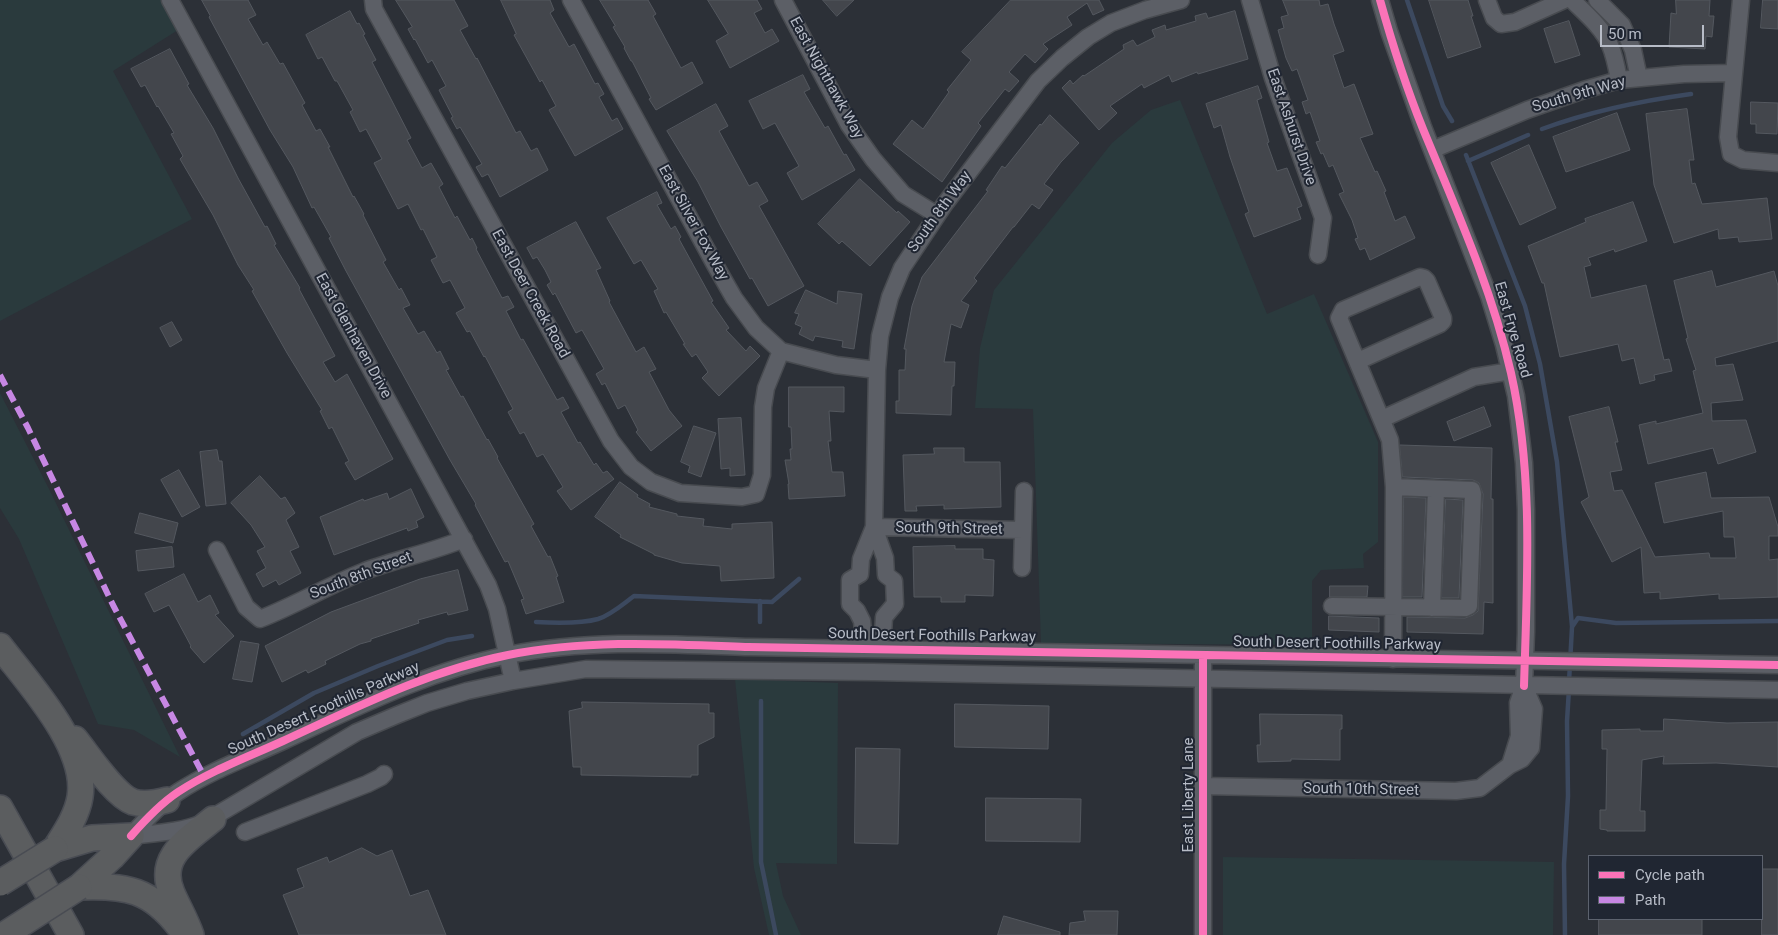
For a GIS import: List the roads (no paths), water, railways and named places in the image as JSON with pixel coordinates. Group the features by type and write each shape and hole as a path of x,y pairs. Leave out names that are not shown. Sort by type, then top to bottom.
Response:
{"highway":[{"path":"0,646 46,706 120,795 127,799 150,804 167,800"},
{"path":"46,706 70,743 80,769 81,780 80,799 77,809 55,849"},
{"path":"0,808 71,935"},
{"path":"191,935 188,924 168,884 168,866 175,853 213,819"},
{"path":"0,883 55,849 92,838 131,836"},
{"path":"0,924 5,935 78,887 112,857 131,836"},
{"path":"78,887 119,887 141,894 163,907 186,935"}],"street":[{"name":"East Glenhaven Drive","path":"170,0 488,585 497,609 513,681"},
{"name":"East Deer Creek Road","path":"373,0 374,9 616,448 631,467 652,482 680,493 742,497 756,494 762,475 763,407 766,388 781,351"},
{"name":"East Silver Fox Way","path":"571,0 734,298 756,328 781,351 836,365 877,370"},
{"name":"East Nighthawk Way","path":"783,0 849,125 872,160 904,194 937,215"},
{"name":"South 8th Way","path":"874,527 861,559 860,574 850,580 850,604 857,611 862,621 863,631 872,648 883,634 884,617 895,604 894,580 886,575 885,558 874,527 877,370 880,336 890,297 902,268 937,215 1038,81 1088,37 1112,23 1145,10 1181,0"},
{"name":"East Ashurst Drive","path":"1250,0 1273,78 1323,218 1318,255"},
{"name":"East Frye Road","path":"1380,0 1410,92 1490,296 1516,396 1524,463 1527,565 1524,686 1518,703 1526,736 1510,765"},
{"path":"1488,0 1494,18 1501,24 1515,22 1564,0"},
{"path":"1572,0 1604,35 1610,45 1619,80"},
{"path":"1597,0 1622,25 1632,50 1639,78"},
{"path":"1741,0 1728,137 1731,154 1743,160 1778,163"},
{"name":"South 9th Way","path":"1432,150 1527,110 1619,80 1684,74 1733,74"},
{"path":"1358,361 1443,321 1427,281 1424,278 1420,277 1343,310 1339,318 1390,440 1394,488 1393,659"},
{"path":"1382,419 1474,378 1511,371"},
{"path":"1332,606 1465,608 1469,606 1472,490 1394,488"},
{"path":"1432,608 1436,488"},
{"name":"South 9th Street","path":"1022,568 1024,492"},
{"name":"South 9th Street","path":"874,527 1023,530"},
{"name":"South 8th Street","path":"217,550 246,607 260,619 332,584 396,560 447,546 464,539"},
{"path":"860,574 886,575"},
{"path":"857,611 888,612"},
{"name":"South Desert Foothills Parkway","path":"131,836 167,800 187,787 387,693 435,675 508,655 550,648 601,644 658,643 1393,659 1778,665"},
{"name":"East Liberty Lane","path":"1203,655 1204,935"},
{"path":"131,836 184,829 213,819 364,729 441,698 513,681 586,669 872,672 1778,690"},
{"name":"South 10th Street","path":"1204,786 1471,790 1480,788 1510,765"},
{"path":"245,832 367,784 381,778 384,774"}],"waterway":[{"path":"1407,0 1443,106 1452,121"},
{"path":"1542,129 1616,107 1691,94"},
{"path":"1468,161 1528,135"},
{"path":"1466,155 1525,306 1540,364 1557,462 1572,626"},
{"path":"536,622 591,621 612,612 634,596 772,602 799,579"},
{"path":"760,601 760,622"},
{"path":"1569,682 1572,627 1578,618 1616,623 1778,621"},
{"path":"243,734 314,693 447,640 472,636"},
{"path":"1565,935 1564,864 1568,796 1567,721 1569,689"},
{"path":"761,701 761,862 776,935"}]}
